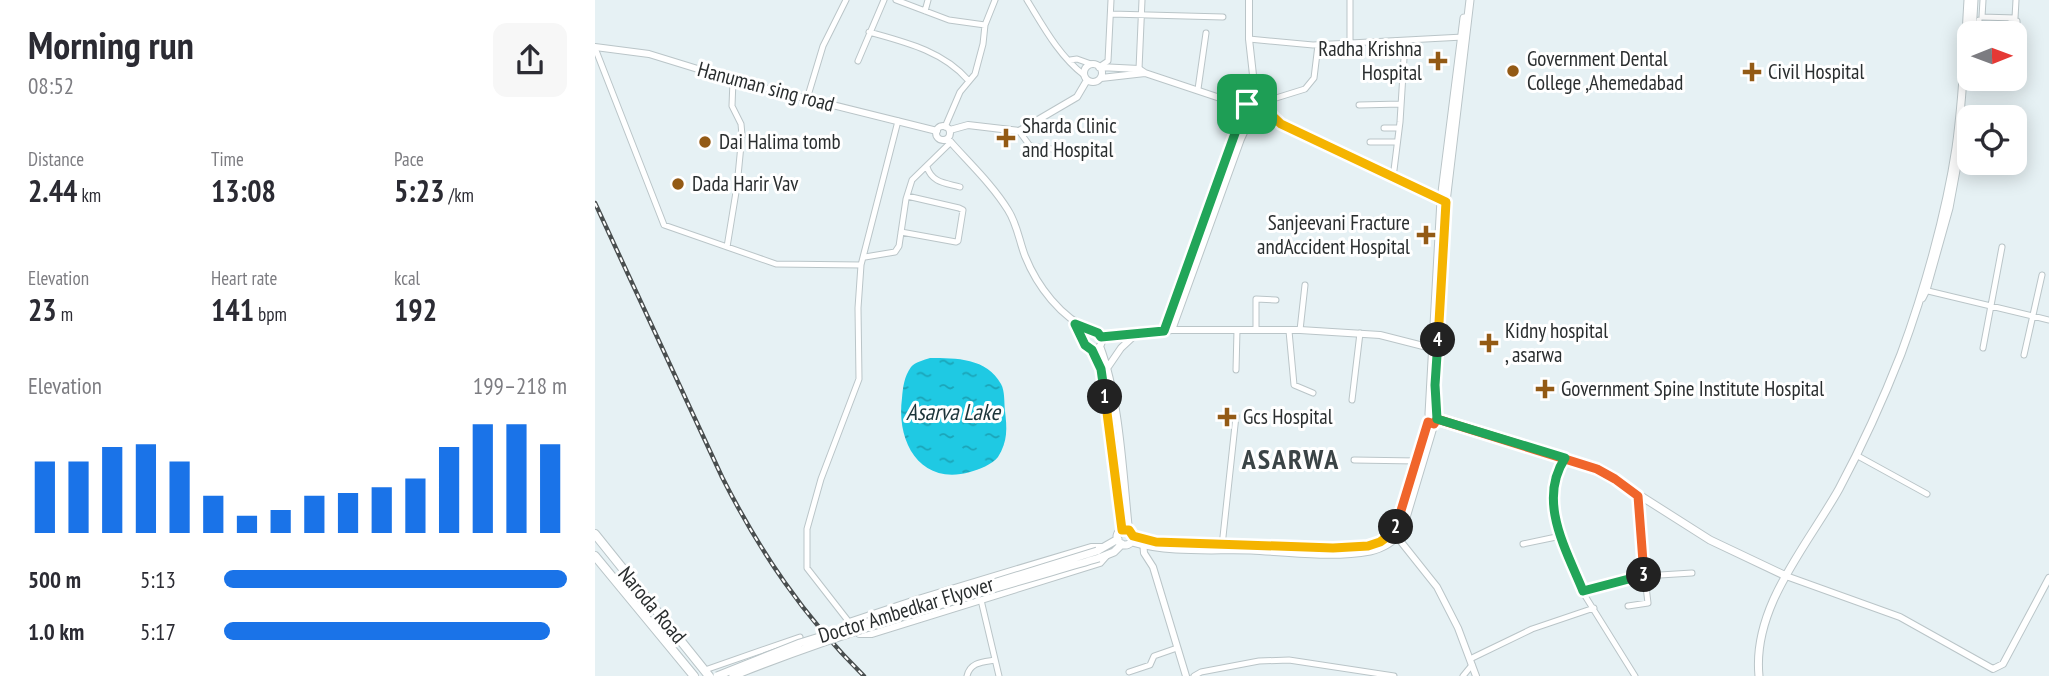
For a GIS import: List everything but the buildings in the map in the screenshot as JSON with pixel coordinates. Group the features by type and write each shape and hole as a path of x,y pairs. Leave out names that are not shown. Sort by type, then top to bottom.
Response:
{"main road":[{"path":"1120,542 1119,533 1129,534 1145,543 1369,551 1381,548 1405,522 1433,419 1434,349 1443,201 1468,0"},
{"path":"1924,290 1955,150 1968,0"},
{"path":"1974,0 1976,20"},
{"path":"1759,676 1759,649 1765,620 1774,597 1820,523 1856,455 1889,383 1924,290 1957,175"},
{"path":"1433,419 1604,472 1717,544 1786,576"},
{"path":"1395,534 1416,461 1433,419"},
{"name":"Naroda Road","path":"595,534 707,673"},
{"path":"1102,553 1129,534"},
{"name":"Doctor Ambedkar Flyover","path":"717,676 800,643 1102,553"},
{"name":"Doctor Ambedkar Flyover","path":"733,676 792,652 867,627 1102,553"},
{"name":"Naroda Road","path":"595,555 692,676"}],"street":[{"path":"807,99 823,46 846,0"},
{"path":"858,61 884,0"},
{"path":"896,0 949,20 985,25"},
{"path":"925,11 928,0"},
{"path":"995,0 985,25 975,74 960,92 948,128 950,141 1007,208 1035,275 1045,292 1075,324 1101,369 1129,534"},
{"path":"1027,0 1052,41 1073,67 1093,83 1101,78 1142,71"},
{"path":"1100,67 1108,61 1111,0"},
{"path":"1142,0 1142,71"},
{"path":"1249,0 1249,40 1253,75 1251,109"},
{"path":"1350,0 1350,43"},
{"path":"1983,0 1982,17 2015,19 2016,0"},
{"path":"1111,14 1223,18"},
{"path":"1976,20 1996,21"},
{"path":"869,32 920,48 955,65 968,80"},
{"path":"1198,89 1206,33"},
{"path":"1249,40 1318,45 1464,37"},
{"path":"1394,170 1405,42"},
{"path":"1251,109 1305,89 1314,78 1318,45"},
{"path":"595,47 664,225 776,264 862,265"},
{"name":"Hanuman sing road","path":"595,47 649,54 733,80 937,131"},
{"path":"1070,60 1077,59 1100,67 1142,71 1251,109 1443,201"},
{"path":"950,141 939,139 939,128 968,125 1019,131 1077,97 1085,78 1086,67 1091,64"},
{"path":"1100,67 1101,78"},
{"path":"1253,75 1264,105"},
{"path":"727,247 742,135 741,124 732,106 733,80"},
{"path":"1168,330 1255,98 1281,124"},
{"path":"1359,105 1401,104"},
{"path":"849,622 1091,547 1102,553 1100,563 863,636 849,622 807,568 807,529 821,479 859,379 858,308 862,265 898,121"},
{"path":"1384,128 1399,128"},
{"path":"1019,131 1030,146 1059,150"},
{"path":"865,257 895,252 899,246 912,180 950,141"},
{"path":"1370,142 1397,142"},
{"path":"927,167 930,176 937,181 960,187"},
{"path":"901,232 955,242 958,241 964,216 963,210 959,208 907,196"},
{"path":"1983,348 2002,247"},
{"path":"2024,355 2042,275"},
{"path":"1300,330 1305,285"},
{"path":"1924,290 2049,320"},
{"path":"1248,299 1276,300"},
{"path":"1256,299 1256,330"},
{"path":"1075,324 1098,333 1101,337 1100,346 1108,367 1116,450 1125,485 1129,534"},
{"path":"1101,337 1168,330 1300,330 1380,335 1434,349"},
{"path":"1236,370 1237,330"},
{"path":"1084,340 1086,334 1092,331"},
{"path":"1289,331 1294,385 1313,393"},
{"path":"1108,367 1121,348 1137,333"},
{"path":"1352,400 1360,333"},
{"path":"1092,350 1100,346"},
{"path":"1222,546 1236,416"},
{"path":"1856,455 1927,494"},
{"path":"1565,458 1556,471 1552,510 1583,591 1635,676"},
{"path":"1354,460 1416,461"},
{"path":"1628,606 1648,603 1638,496"},
{"path":"1395,534 1437,587 1458,628 1476,676"},
{"path":"1523,544 1561,536"},
{"path":"1145,543 1146,557 1153,567 1186,676"},
{"path":"1583,591 1644,576 1692,573"},
{"path":"1786,576 1900,617 1993,669 2003,664 2049,578"},
{"path":"981,600 999,676"},
{"path":"1463,676 1471,662 1532,629 1594,608"},
{"path":"692,676 707,673 800,637"},
{"path":"1129,672 1150,665 1154,656 1177,648"},
{"path":"967,676 973,664 995,660"},
{"path":"1194,676 1201,672 1259,661 1289,660 1394,676"}],"water":[{"name":"Asarva Lake","path":"930,358 960,359 979,364 995,375 1001,384 1006,434 996,460 970,472 952,475 937,473 915,457 903,430 902,394 904,382 913,365"}],"railway":[{"path":"595,203 737,505 768,557 803,607 864,676"}],"place":[{"name":"Radha Krishna Hospital","path":"1438,61"},
{"name":"Government Dental College ,Ahemedabad","path":"1513,71"},
{"name":"Civil Hospital","path":"1752,72"},
{"name":"Sharda Clinic and Hospital","path":"1006,138"},
{"name":"Dai Halima tomb","path":"705,142"},
{"name":"Dada Harir Vav","path":"678,184"},
{"name":"Sanjeevani Fracture andAccident Hospital","path":"1426,235"},
{"name":"Kidny hospital , asarwa","path":"1489,343"},
{"name":"Government Spine Institute Hospital","path":"1545,389"},
{"name":"Gcs Hospital","path":"1227,417"}],"district":[{"name":"ASARWA","path":"1291,459"}],"route":[{"path":"1247,104 1248,112 1238,125 1164,331 1101,337 1095,331 1075,324 1101,369 1122,530 1129,530 1133,536 1156,542 1315,548 1368,546 1380,542 1396,528 1428,422 1434,424 1437,419 1565,458 1597,469 1638,496 1644,576 1583,591 1552,510 1556,471 1565,458 1501,439 1437,419 1435,385 1446,202 1281,124 1264,108 1261,100 1255,98 1247,104"}]}
